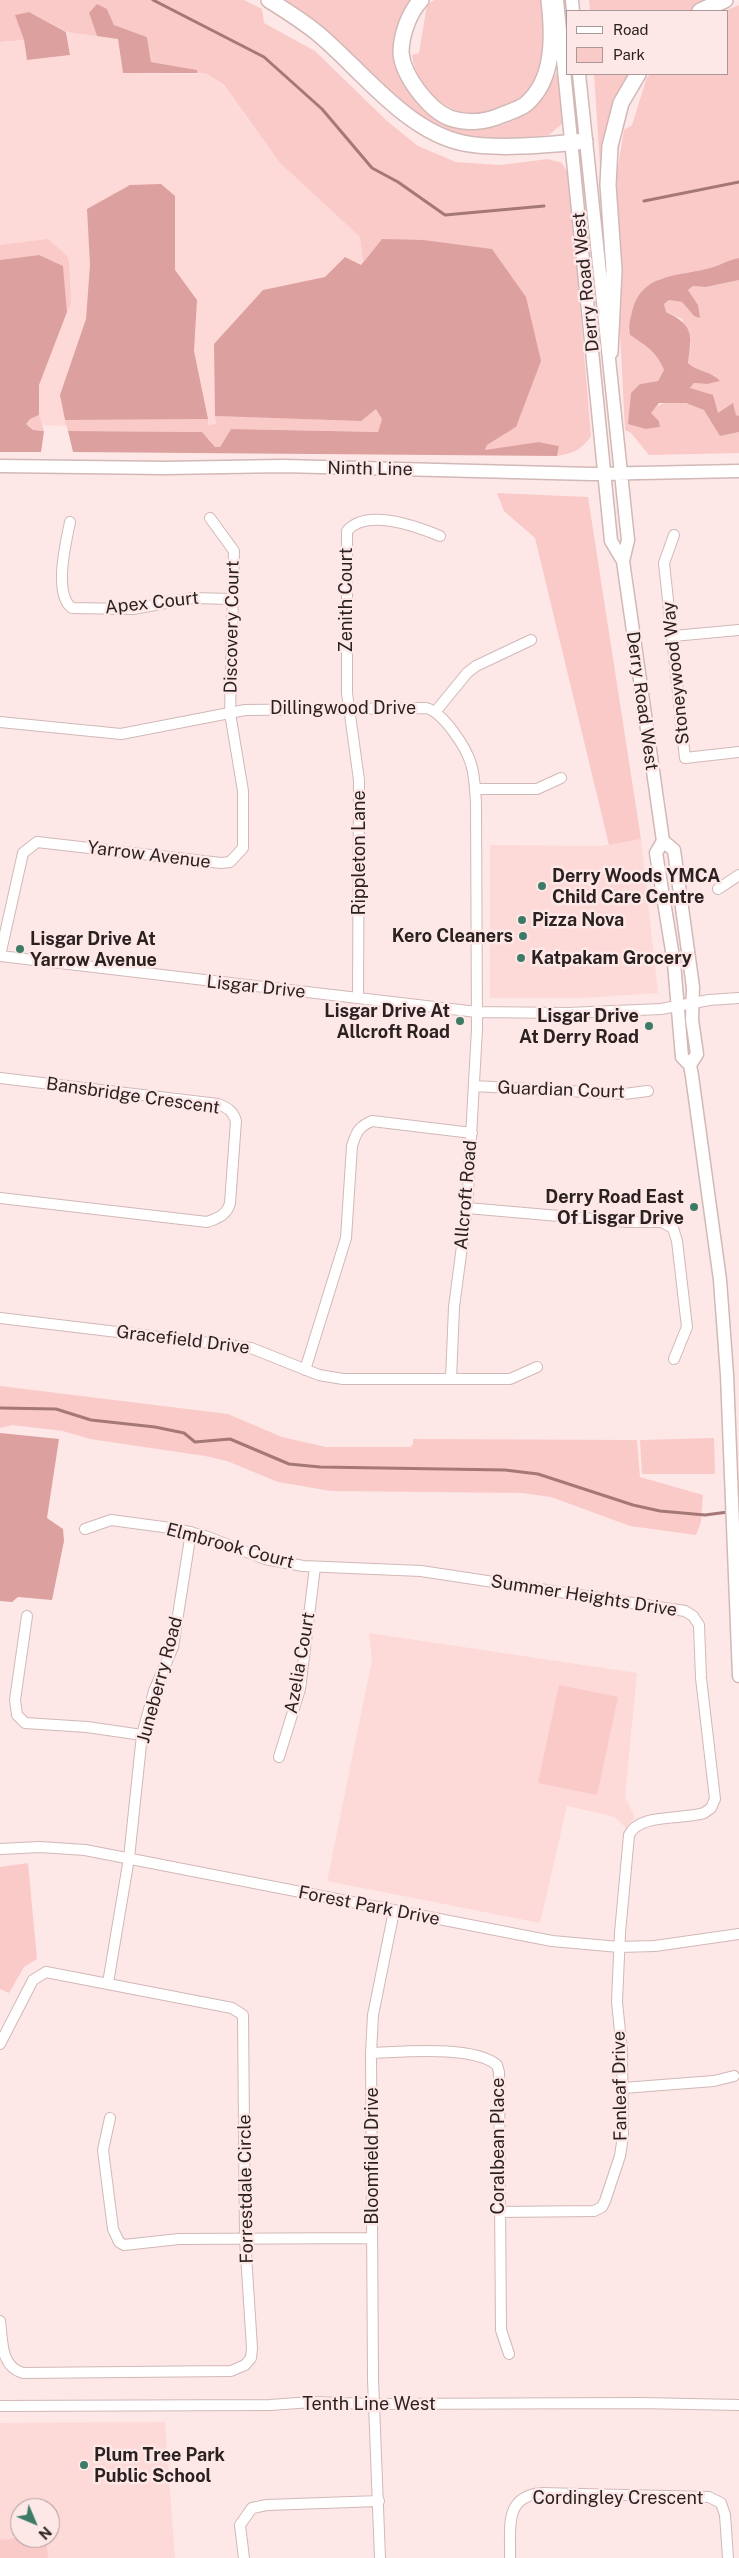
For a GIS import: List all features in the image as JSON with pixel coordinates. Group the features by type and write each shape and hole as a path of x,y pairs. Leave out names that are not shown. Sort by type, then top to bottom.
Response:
{"highway":[{"path":"269,0 317,32 397,106 426,129 445,138 472,144 578,142"},
{"path":"420,0 404,32 401,54 411,82 430,106 449,118 474,123 497,117 526,105 542,84 550,59 552,24 549,0"},
{"path":"702,10 725,0"},
{"path":"610,352 614,270 608,185 610,146 621,103 637,75"}],"main road":[{"name":"Derry Road West","path":"557,0 566,61"},
{"name":"Derry Road West","path":"568,75 610,352 628,540 622,561"},
{"name":"Derry Road West","path":"579,75 578,142 611,541 622,561 663,841 656,853 674,963 676,1007 682,1058 690,1066 709,1185 720,1280 727,1375 739,1676"},
{"name":"Ninth Line","path":"0,466 165,468 283,466 606,474 739,471"},
{"name":"Derry Road West","path":"663,841 674,850 692,979 692,1004 697,1054 690,1066"}],"street":[{"name":"Discovery Court","path":"210,518 234,551 230,712"},
{"name":"Zenith Court","path":"349,707 347,693 347,531 358,521 367,520 410,523 440,536"},
{"name":"Apex Court","path":"70,522 63,554 63,596 66,604 72,608 133,610 193,598 232,599"},
{"name":"Stoneywood Way","path":"674,535 664,564 685,758 739,752"},
{"path":"672,636 739,630"},
{"path":"436,711 463,678 476,666 531,640"},
{"name":"Rippleton Lane","path":"349,707 359,780 358,998"},
{"name":"Dillingwood Drive","path":"0,722 121,734 230,712 277,708 426,708 436,711 468,755 473,769 475,789 477,1012"},
{"name":"Yarrow Avenue","path":"0,956 23,853 30,846 38,842 221,863 230,862 238,855 242,848 242,791 230,712"},
{"path":"475,789 538,789 562,778"},
{"path":"718,889 739,875"},
{"name":"Lisgar Drive","path":"0,956 477,1012 588,1013 676,1007 739,998"},
{"name":"Allcroft Road","path":"451,1378 454,1307 467,1208 477,1012"},
{"name":"Bansbridge Crescent","path":"0,1078 218,1104 228,1108 234,1114 236,1121 228,1211 219,1218 207,1222 0,1198"},
{"name":"Guardian Court","path":"474,1086 624,1094 648,1091"},
{"path":"304,1370 346,1238 352,1146 356,1133 362,1125 372,1121 472,1133"},
{"path":"467,1208 668,1224 673,1228 677,1241 687,1327 674,1359"},
{"name":"Gracefield Drive","path":"0,1318 251,1348 304,1370 343,1379 510,1379 537,1367"},
{"name":"Elmbrook Court","path":"85,1529 110,1520 191,1532 265,1559 316,1567"},
{"name":"Juneberry Road","path":"108,1983 129,1858 142,1735 154,1692 163,1675 172,1647 191,1532"},
{"name":"Azelia Court","path":"279,1757 300,1689 316,1567"},
{"name":"Summer Heights Drive","path":"316,1567 420,1571 685,1612 697,1620 715,1799 711,1808 704,1813 645,1821 631,1831 628,1842 619,1947"},
{"path":"27,1616 15,1700 15,1710 20,1719 32,1725 88,1727 142,1735"},
{"name":"Forest Park Drive","path":"0,1849 40,1846 72,1848 552,1941 619,1947 672,1944 739,1934"},
{"name":"Bloomfield Drive","path":"380,2558 374,2404 371,2053 373,2015 394,1911"},
{"name":"Fanleaf Drive","path":"499,2212 594,2211 602,2207 620,2156 623,2136 622,2050 617,2002 619,1947"},
{"name":"Forrestdale Circle","path":"0,2044 28,1988 38,1976 54,1972 232,2008 243,2015 245,2239 252,2348 251,2358 239,2369 231,2371 23,2373 11,2368 5,2358 0,2322"},
{"name":"Coralbean Place","path":"371,2053 460,2054 485,2058 497,2065 500,2330 509,2354"},
{"path":"623,2088 714,2081 734,2076"},
{"path":"110,2118 103,2150 113,2229 118,2242 124,2245 179,2239 372,2238"},
{"name":"Tenth Line West","path":"0,2406 263,2405 321,2402 374,2404 640,2403 739,2405"},
{"name":"Cordingley Crescent","path":"510,2558 512,2513 518,2501 526,2495 540,2494 709,2497 721,2503 723,2509 728,2558"},
{"path":"244,2558 240,2525 252,2508 266,2505 379,2501"}],"shaded area":[{"path":"97,4 107,9 114,25 147,37 151,62 197,70 197,73 123,73 118,39 97,36 89,13"},
{"path":"29,12 66,32 70,55 27,60 24,40 15,15"},
{"path":"67,32 118,38 123,73 207,74 224,86 280,163 360,237 385,428 62,426 0,423 0,42 24,40 27,60 70,55"},
{"path":"161,184 175,196 175,270 197,300 194,351 208,419 65,420 60,395 86,319 90,265 87,209 130,185"},
{"path":"382,239 423,240 492,249 526,297 541,361 516,427 487,445 485,450 539,442 559,446 557,456 73,452 68,431 202,432 215,447 220,447 231,429 378,432 382,419 376,409 361,421 215,416 214,344 263,290 325,277 345,257 361,265"},
{"path":"39,255 63,266 67,312 39,385 39,415 30,419 26,424 33,430 44,431 41,452 0,452 0,260"},
{"path":"739,258 739,280 706,287 693,286 688,290 698,305 700,318 694,316 682,302 669,300 664,304 666,312 682,322 689,332 688,363 713,375 720,381 707,384 694,383 690,388 713,395 718,413 733,403 736,415 739,416 739,432 720,436 704,410 686,403 659,403 651,413 659,421 660,427 646,429 628,424 631,393 640,384 658,381 664,370 654,354 630,335 630,321 636,300 643,290 660,279 710,268"},
{"path":"641,839 658,993 582,998 490,998 490,845 600,846"},
{"path":"0,1433 59,1439 47,1518 63,1529 64,1541 52,1600 18,1597 12,1602 0,1601"},
{"path":"369,1633 637,1673 625,1797 635,1817 626,1828 615,1817 567,1806 540,1923 327,1881 372,1660"},
{"name":"Plum Tree Park Public School","path":"165,2422 175,2558 0,2558 0,2423"}],"green space":[{"path":"0,0 244,0 262,9 264,23 315,51 386,120 418,146 456,162 500,165 548,159 562,163 569,175 591,436 577,450 557,456 559,446 540,442 484,451 487,445 516,427 382,239 363,262 360,237 280,163 224,85 207,74 197,73 197,70 151,62 147,37 114,25 107,9 89,13 97,36 67,32 29,12 16,15 24,40 0,42"},
{"path":"281,0 415,0 401,23 399,37 408,87 428,112 446,124 467,129 489,128 510,122 528,111 544,95 555,74 561,74 565,121 549,135 488,141 452,135 427,123"},
{"path":"434,0 546,0 544,63 541,74 534,84 522,96 502,109 481,114 453,109 430,93 421,82 415,69 412,55 419,53 427,5"},
{"path":"589,0 711,0 692,10 590,10"},
{"path":"739,5 739,258 708,269 659,279 628,329 630,335 654,354 664,370 658,381 640,384 628,423 646,429 660,427 659,421 651,413 655,408 661,404 675,402 690,404 706,411 720,436 739,432 739,453 649,455 631,433 625,430 618,293 617,172 624,130 632,125 647,77 650,75 729,75 729,10 727,10"},
{"path":"594,75 630,75 604,165 600,165"},
{"path":"48,239 67,256 69,262 71,303 67,312 63,266 39,255 0,260 0,245"},
{"path":"739,280 739,416 718,413 690,388 694,383 707,384 716,376 692,368 688,363 691,343 682,319 666,312 664,304 669,300 682,302 694,316 698,305 688,290 693,286 706,287"},
{"path":"376,409 382,419 378,432 231,429 220,447 215,447 202,432 68,431 65,420 208,419 208,425 216,424 215,416 361,421"},
{"path":"39,415 44,431 33,430 26,424 30,419"},
{"path":"497,493 588,497 641,839 609,845 535,538 504,511"},
{"path":"0,1386 228,1414 282,1437 326,1447 410,1447 413,1444 413,1439 637,1440 640,1477 703,1495 701,1522 696,1535 630,1526 551,1497 522,1493 331,1491 278,1482 227,1461 205,1456 90,1439 63,1431 12,1425 0,1428"},
{"path":"714,1438 715,1474 642,1474 640,1440"},
{"path":"559,1685 618,1697 597,1795 538,1783"},
{"path":"28,1863 37,1959 24,1967 9,1993 0,1989 0,1867"},
{"path":"10,2539 10,2548 47,2548 48,2558 0,2558 0,2540"}],"waterway":[{"path":"153,0 264,57 322,109 372,168 398,182 445,215 544,206"},
{"path":"644,201 739,182"},
{"path":"0,1408 56,1409 91,1420 155,1427 184,1433 195,1442 230,1439 289,1464 320,1467 505,1470 538,1474 633,1505 660,1511 705,1515 728,1512"}],"place":[{"name":"Derry Woods YMCA Child Care Centre","path":"542,886"},
{"name":"Pizza Nova","path":"522,920"},
{"name":"Kero Cleaners","path":"523,936"},
{"name":"Lisgar Drive At Yarrow Avenue","path":"20,949"},
{"name":"Katpakam Grocery","path":"521,958"},
{"name":"Lisgar Drive At Allcroft Road","path":"460,1021"},
{"name":"Lisgar Drive At Derry Road","path":"649,1026"},
{"name":"Derry Road East Of Lisgar Drive","path":"694,1207"},
{"name":"Plum Tree Park Public School","path":"84,2465"}]}
